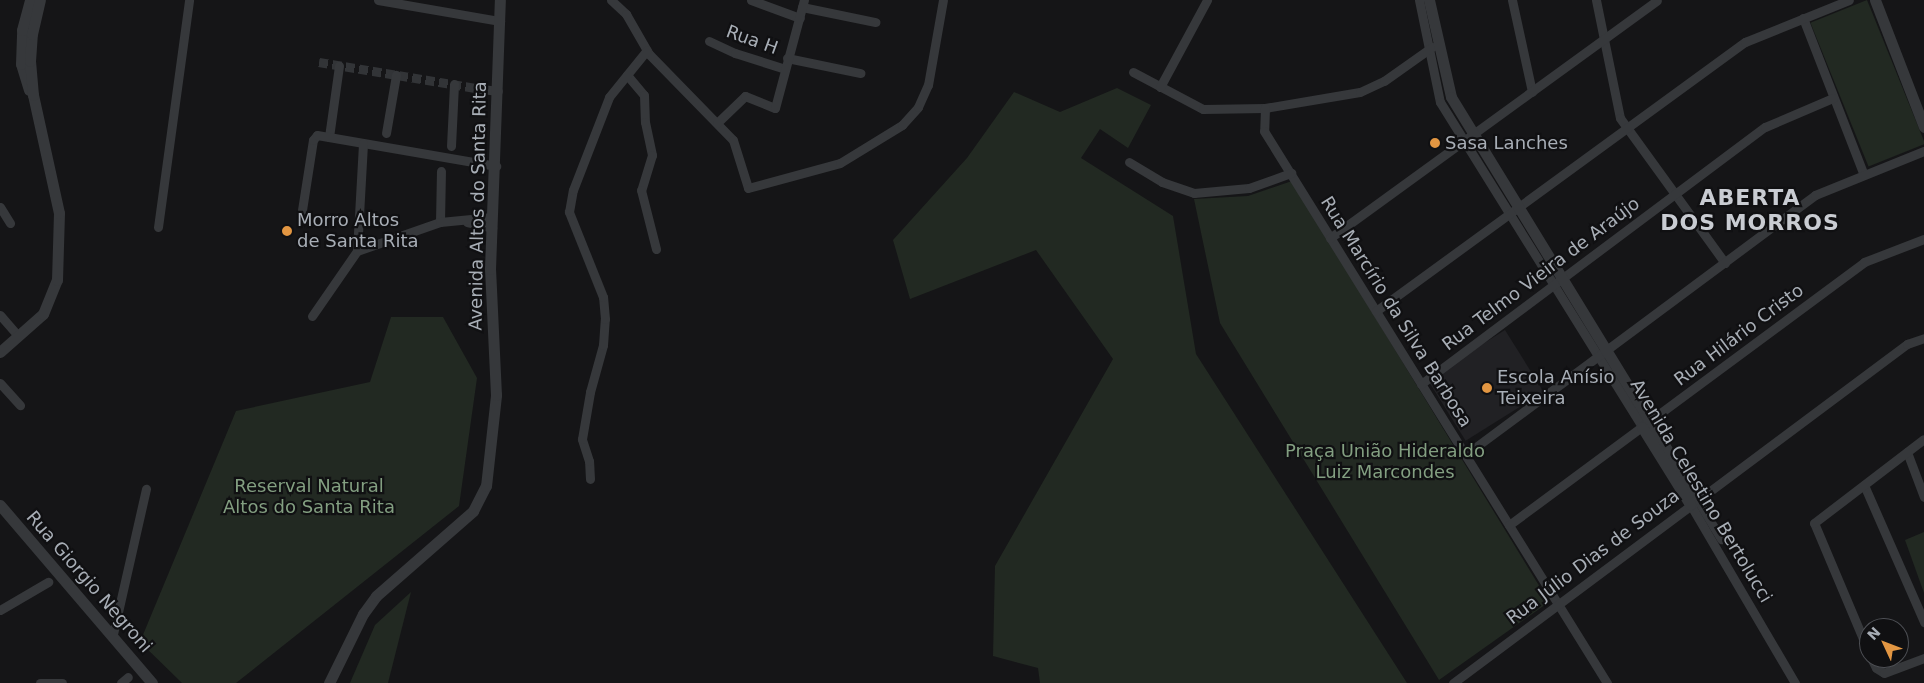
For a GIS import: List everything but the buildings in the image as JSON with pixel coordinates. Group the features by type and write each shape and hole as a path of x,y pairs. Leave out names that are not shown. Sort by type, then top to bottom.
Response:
{"street":[{"path":"0,352 43,314 57,280 59,213 33,95 21,64 22,30 30,0"},
{"path":"33,95 32,34 40,0"},
{"path":"158,227 189,0"},
{"path":"378,0 500,21"},
{"name":"Avenida Altos do Santa Rita","path":"330,683 363,614 376,596 473,511 481,500 492,453 496,395 491,327 492,223 496,166 500,0"},
{"path":"610,0 626,14 647,50 733,140 748,188 840,163 902,125 918,107 928,85 943,0"},
{"path":"751,0 800,18"},
{"path":"1160,87 1207,0"},
{"name":"Avenida Celestino Bertolucci","path":"1419,0 1451,97 1468,139 1515,211 1693,502 1795,683"},
{"name":"Avenida Celestino Bertolucci","path":"1429,0 1434,47"},
{"path":"1512,0 1532,92"},
{"path":"1596,0 1620,118 1677,193 1725,263"},
{"path":"1330,238 1657,0"},
{"path":"1376,311 1745,42 1849,0"},
{"path":"1875,0 1924,127"},
{"path":"717,123 745,96 775,108 803,3 875,22"},
{"path":"1803,18 1864,175"},
{"name":"Rua H","path":"709,41 735,53 785,69"},
{"path":"1133,72 1203,108 1264,108 1360,92 1384,82 1434,47"},
{"path":"590,478 589,461 582,439 590,392 603,345 605,319 603,297 569,212 599,118 609,97 647,50"},
{"path":"788,58 860,73"},
{"path":"329,137 339,66"},
{"path":"386,134 396,75"},
{"path":"627,75 644,96 645,122 652,155 641,190 656,248"},
{"path":"451,146 454,84"},
{"path":"482,89 498,91"},
{"name":"Rua Telmo Vieira de Araújo","path":"1421,384 1765,127 1833,98"},
{"name":"Rua Marcírio da Silva Barbosa","path":"1264,108 1264,131 1607,683"},
{"path":"302,210 314,138 329,137 496,166"},
{"path":"312,316 357,251 363,144"},
{"path":"1465,455 1815,196 1924,151"},
{"path":"1129,162 1162,182 1194,193 1249,188 1291,173"},
{"path":"440,222 441,171"},
{"path":"0,207 10,223"},
{"path":"357,251 440,222 492,223"},
{"name":"Rua Hilário Cristo","path":"1509,525 1864,262 1924,239"},
{"path":"0,314 18,336"},
{"name":"Rua Júlio Dias de Souza","path":"1453,683 1907,344 1924,338"},
{"path":"0,382 20,405"},
{"path":"1859,630 1814,528 1818,519 1924,439"},
{"path":"1907,452 1924,497"},
{"path":"1864,485 1924,622"},
{"path":"112,634 146,489"},
{"name":"Avenida Celestino Bertolucci","path":"1693,502 1721,539"},
{"name":"Rua Giorgio Negroni","path":"1,506 152,683"},
{"path":"0,610 48,582"},
{"path":"1909,664 1924,658"},
{"path":"1877,668 1879,672 1884,673 1897,668"},
{"path":"40,683 62,683"}],"shaded area":[{"name":"Escola Anísio Teixeira","path":"1505,330 1544,392 1466,441 1427,379"}],"green space":[{"path":"1867,0 1924,141 1924,144 1869,167 1810,23"},
{"path":"1117,88 1151,105 1128,148 1100,129 1081,158 1173,216 1196,354 1407,683 1040,683 1038,668 993,656 995,566 1113,359 1036,250 910,299 893,240 967,158 1014,92 1060,112"},
{"name":"Praça União Hideraldo Luiz Marcondes","path":"1292,181 1549,602 1439,680 1220,323 1194,199 1248,196"},
{"name":"Reserval Natural Altos do Santa Rita","path":"391,317 443,317 477,378 459,506 236,683 182,683 140,642 236,411 370,382"},
{"path":"1924,532 1924,593 1905,540"},
{"path":"411,592 388,683 350,683 375,625"}],"tunnel":[{"path":"319,62 482,89"}],"place":[{"name":"Sasa Lanches","path":"1435,143"},
{"name":"Morro Altos de Santa Rita","path":"287,231"},
{"name":"Escola Anísio Teixeira","path":"1487,388"}],"district":[{"name":"ABERTA DOS MORROS","path":"1750,210"}]}
